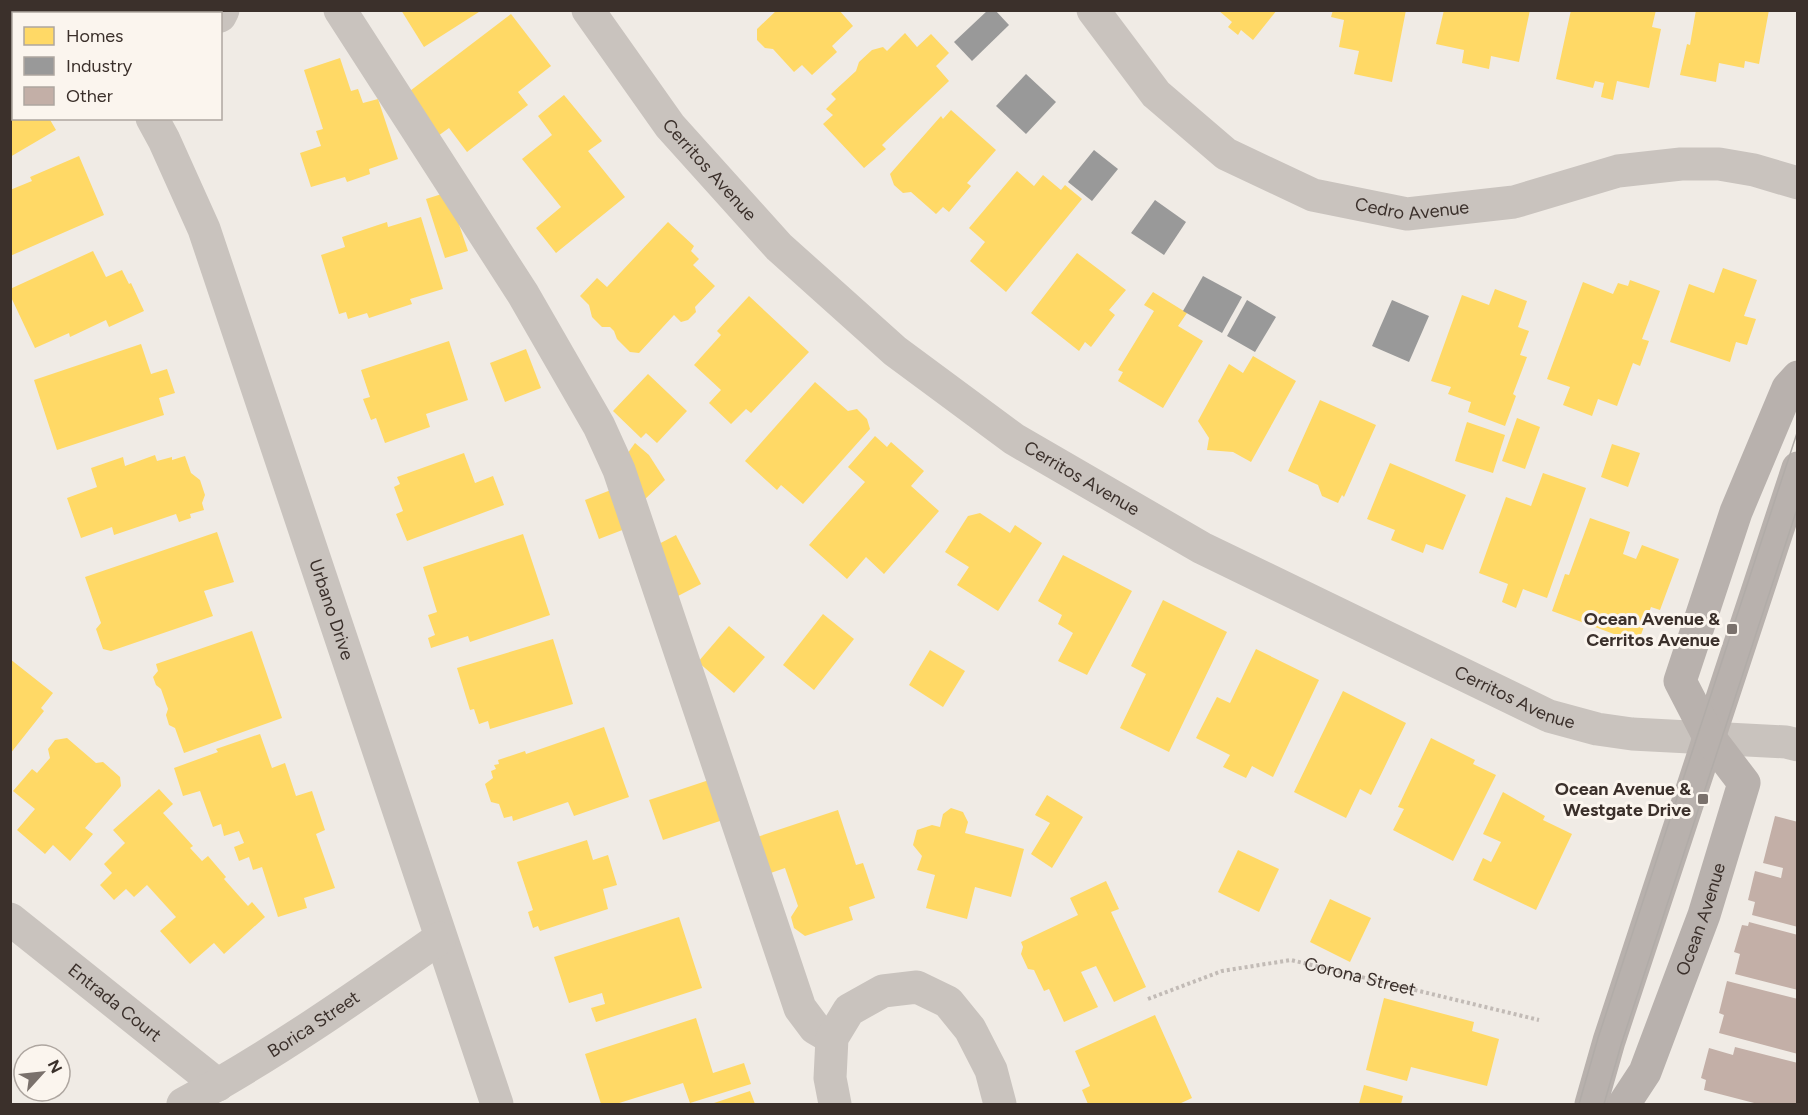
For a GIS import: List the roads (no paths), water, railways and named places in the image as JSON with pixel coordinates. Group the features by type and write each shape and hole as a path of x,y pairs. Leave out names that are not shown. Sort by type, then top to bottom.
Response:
{"main road":[{"name":"Ocean Avenue","path":"1624,1104 1646,1072 1704,915 1744,783 1709,737 1680,681 1736,512 1788,388 1797,376"},
{"path":"1591,1104 1609,1041 1797,468"}],"street":[{"path":"340,10 523,294 599,426 619,470 800,1008 815,1028 832,1038"},
{"name":"Cerritos Avenue","path":"588,10 670,126 779,247 895,351 1014,439 1202,548 1549,716 1597,729 1632,734 1786,742 1797,745"},
{"name":"Cedro Avenue","path":"1093,10 1156,94 1226,154 1312,195 1407,214 1514,202 1618,171 1681,164 1719,164 1754,170 1797,183"},
{"name":"Urbano Drive","path":"163,126 204,229 497,1104"},
{"name":"Entrada Court","path":"10,919 218,1085"},
{"name":"Borica Street","path":"183,1104 218,1085 332,1013 440,938"},
{"path":"836,1104 830,1078 832,1038 849,1010 883,990 916,987 948,1002 970,1029 991,1070 1000,1104"}],"tram line":[{"path":"1579,1104 1598,1038 1798,430"},
{"path":"1604,1104 1621,1045 1798,506"}],"place":[{"name":"Ocean Avenue & Cerritos Avenue","path":"1732,629"},
{"name":"Ocean Avenue & Westgate Drive","path":"1703,799"}]}
